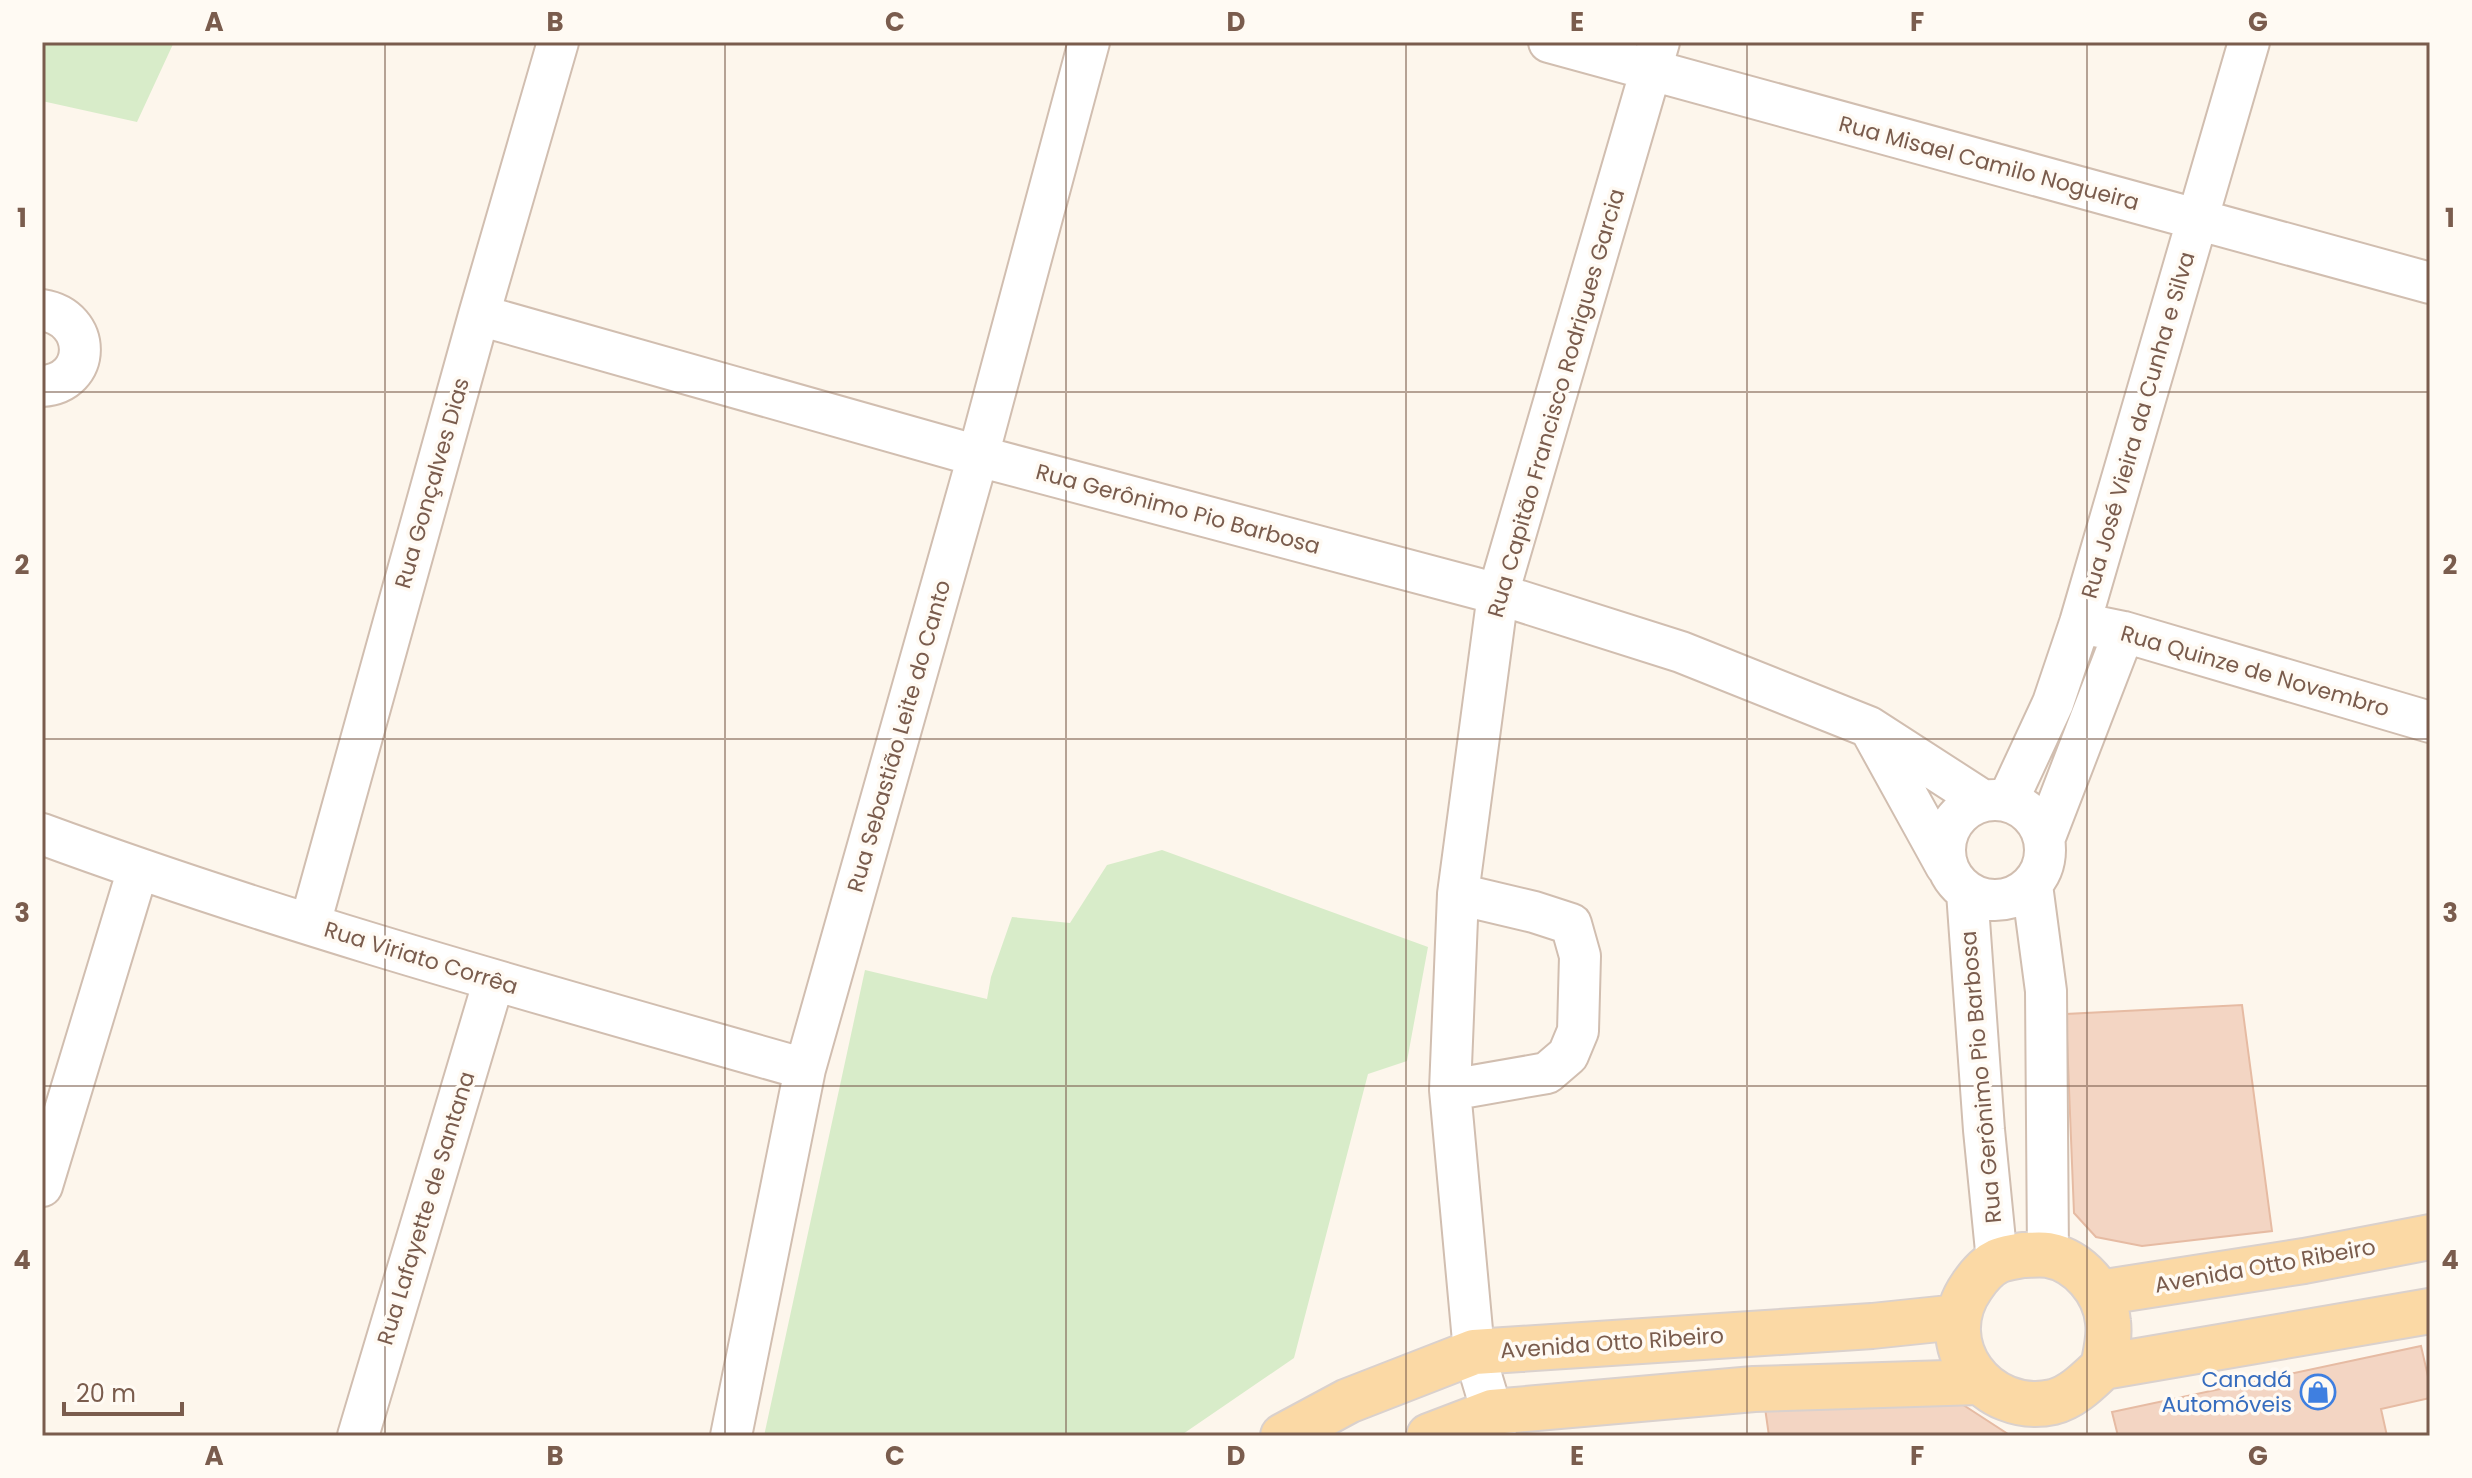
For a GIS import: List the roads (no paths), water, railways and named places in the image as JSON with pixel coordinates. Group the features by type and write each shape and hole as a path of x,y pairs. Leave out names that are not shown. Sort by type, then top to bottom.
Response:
{"main road":[{"name":"Avenida Otto Ribeiro","path":"2099,1293 2304,1261 2430,1237"},
{"path":"2103,1367 2108,1323 2105,1304 2083,1272 2067,1262 2048,1255 2022,1255 1997,1261 1979,1276 1966,1295 1958,1317 1959,1341 1966,1363 1979,1382 2001,1397 2028,1404 2057,1419 2074,1393 2103,1367 2430,1311"},
{"name":"Avenida Otto Ribeiro","path":"1283,1436 1348,1401 1474,1352 1872,1326 1958,1317"},
{"path":"1429,1436 1494,1424 1754,1389 1979,1382"}],"street":[{"name":"Rua Gonçalves Dias","path":"310,924 558,42"},
{"name":"Rua Sebastião Leite do Canto","path":"731,1436 805,1069 978,456 1089,42"},
{"name":"Rua Misael Camilo Nogueira","path":"1549,42 1655,57 2199,219 2430,283"},
{"name":"Rua José Vieira da Cunha e Silva","path":"1995,800 2053,703 2080,623 2249,42"},
{"name":"Rua Capitão Francisco Rodrigues Garcia","path":"1494,1424 1474,1352 1450,1090 1458,894 1498,594 1655,57"},
{"path":"42,310 55,312 68,321 77,331 80,344 74,369 63,380 42,386"},
{"name":"Rua Gerônimo Pio Barbosa","path":"479,315 978,456 1498,594 1681,652 1869,727 1995,800"},
{"name":"Rua Quinze de Novembro","path":"2080,623 2124,632 2430,722"},
{"path":"2045,837 2124,632"},
{"name":"Rua Gerônimo Pio Barbosa","path":"1869,727 1957,879 1997,1261"},
{"path":"1995,800 2031,813 2045,837 2047,854 2042,871 2032,885 2012,898 1989,900 1957,879 1945,838 1958,814 1995,800"},
{"name":"Rua Viriato Corrêa","path":"42,834 138,869 310,924 805,1069"},
{"path":"42,1186 138,869"},
{"path":"2032,885 2046,991 2048,1255"},
{"path":"1450,1090 1547,1073 1568,1055 1578,1031 1580,956 1571,924 1458,894"},
{"name":"Rua Lafayette de Santana","path":"358,1436 494,980"}],"place":[{"name":"Canadá Automóveis","path":"2318,1392"}]}
